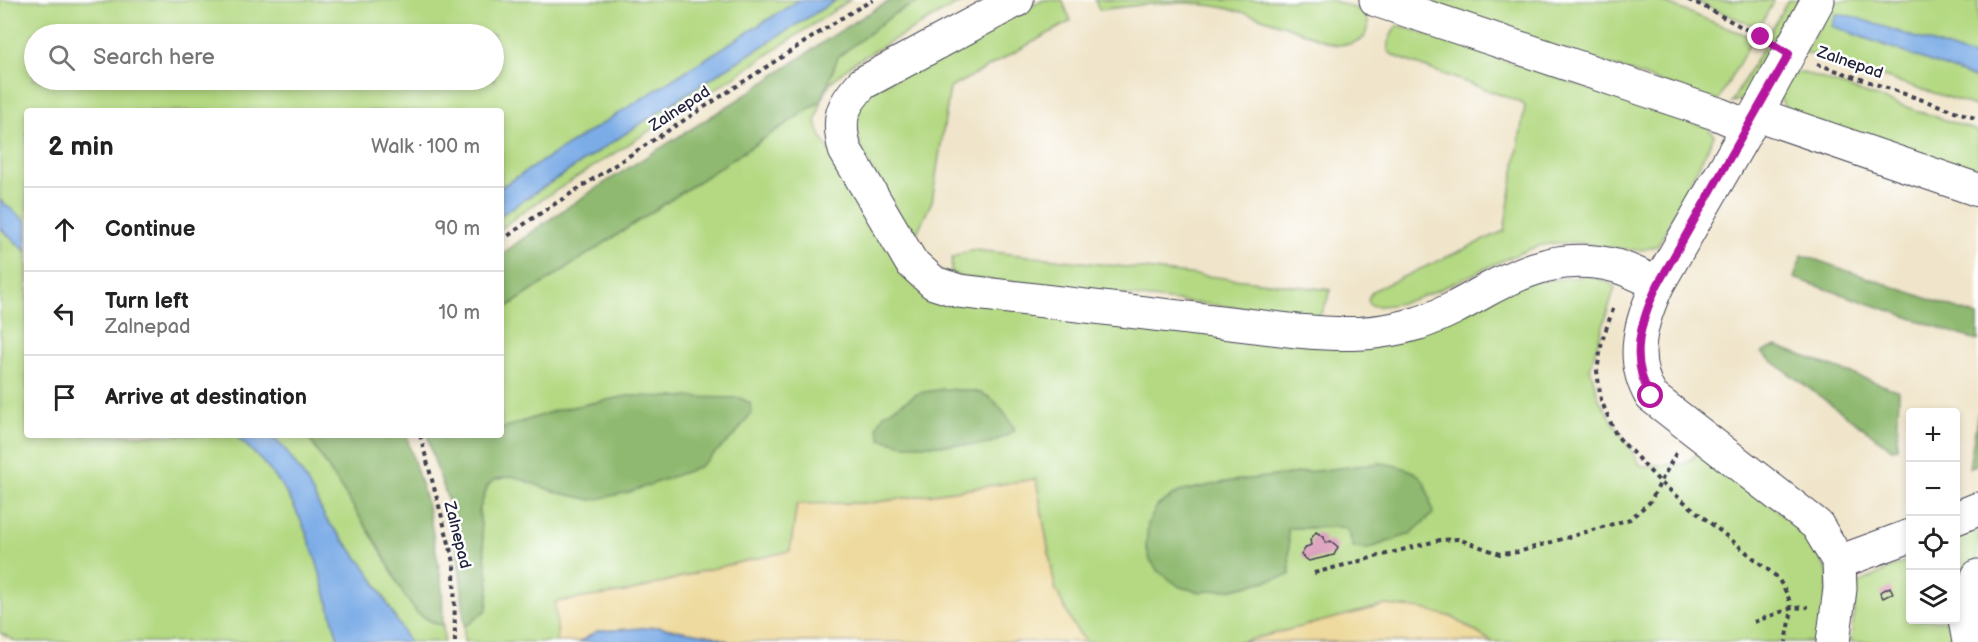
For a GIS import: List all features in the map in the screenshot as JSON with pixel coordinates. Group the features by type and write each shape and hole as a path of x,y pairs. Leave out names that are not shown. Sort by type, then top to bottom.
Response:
{"street":[{"path":"1017,0 863,83 847,100 842,115 840,131 845,150 911,262 922,275 946,288 1262,327 1348,335 1386,331 1420,323 1449,312 1516,274 1560,261 1617,266 1658,284"},
{"path":"1377,0 1718,114 1752,120 1978,190"},
{"path":"1819,2 1658,284 1647,308 1638,345 1642,382 1651,396 1817,525 1839,562 1840,589 1833,642"},
{"path":"1960,516 1978,509"},
{"path":"1839,562 1906,538"},
{"path":"1969,642 1965,620 1978,576"}],"path":[{"name":"Zalnepad","path":"504,240 530,220 873,0"},
{"name":"Zalnepad","path":"1688,0 1741,26 1789,54 1978,119"},
{"path":"1314,573 1440,540 1458,539 1500,554 1518,552 1630,519 1650,502 1690,426"},
{"name":"Zalnepad","path":"421,438 454,562 455,642"},
{"path":"1754,622 1792,608 1838,604"}],"green space":[{"path":"0,0 799,0 504,185 504,108 24,108 24,220 0,200"},
{"path":"836,0 850,0 522,212 504,227 504,213 689,92"},
{"path":"892,0 923,0 894,14 838,57 821,101 504,309 504,253 585,196 731,104 851,24"},
{"path":"923,0 970,0 955,5 853,63 831,82 821,101 838,57 894,14"},
{"path":"1043,0 1062,0 1071,21 950,88 932,201 914,239 864,157 851,113 863,95"},
{"path":"1095,0 1332,0 1365,12 1368,25 1364,38 1350,44 1336,45 1235,10 1200,4 1175,3 1099,10"},
{"path":"1413,0 1657,0 1753,38 1718,101"},
{"path":"1692,0 1763,1 1774,0 1759,28"},
{"path":"1788,0 1806,0 1781,45 1768,36"},
{"path":"1836,0 1978,0 1978,58 1851,16 1853,34 1978,79 1978,107 1804,52"},
{"path":"1398,25 1709,128 1714,136 1658,245 1640,250 1575,243 1549,244 1518,254 1406,302 1387,306 1370,305 1368,299 1372,291 1504,231 1525,106 1520,102 1394,56 1388,51 1392,34"},
{"path":"1764,46 1777,53 1764,77 1748,95 1731,103"},
{"path":"1797,72 1978,131 1978,177 1789,112 1777,94"},
{"path":"821,101 816,121 820,135 900,263 1317,345 1508,284 1590,276 1608,282 1615,287 1590,368 1599,399 1641,466 1684,464 1700,452 1807,533 1828,573 1823,642 1492,642 1452,617 1386,605 1241,642 1086,642 1073,625 1055,588 1036,479 871,503 797,504 790,551 706,570 633,591 556,602 558,642 464,642 464,625 469,624 489,586 479,511 487,487 493,480 513,476 556,492 592,500 628,396 557,410 504,428 504,309","holes":["1382,463 1410,534 1367,549 1354,548 1348,530 1342,527 1288,528 1290,575 1233,589 1157,506 1179,492 1225,482"]},
{"path":"0,228 24,249 24,438 238,438 270,470 282,486 305,529 339,642 17,642 0,633"},
{"path":"975,250 1331,290 1322,313 1315,316 960,277 951,272 952,258"},
{"path":"1802,255 1978,316 1978,341 1794,278"},
{"path":"1776,346 1899,391 1897,448 1892,449 1761,353"},
{"path":"943,389 969,391 986,396 1000,407 1015,430 985,445 905,445 881,439 877,427 884,414 919,393"},
{"path":"628,396 740,398 750,403 752,412 735,435 699,467 630,492 592,500 556,492 513,476 493,480 487,487 479,511 489,586 487,609 469,624 464,625 461,578 454,532 448,501 429,438 504,438 504,428 557,410"},
{"path":"1978,412 1978,464 1969,468"},
{"path":"273,438 309,438 379,547 404,595 417,613 436,624 443,625 444,642 409,642 376,583 326,519 305,478 284,448"},
{"path":"309,438 408,438 428,507 442,585 443,625 436,624 417,613 404,595 379,547"},
{"path":"1382,463 1414,472 1424,482 1433,514 1410,534 1367,549 1354,548 1348,530 1342,527 1288,528 1290,575 1233,589 1200,592 1180,587 1158,571 1150,560 1146,546 1148,524 1157,506 1179,492 1225,482"},
{"path":"1978,527 1978,642 1850,642 1859,583 1906,561 1906,624 1960,624 1960,536"}],"sand":[{"path":"1036,479 1055,588 1073,625 1086,642 730,642 713,636 658,627 598,631 579,642 558,642 555,602 633,591 706,570 790,551 797,504 871,503"},
{"path":"1386,605 1422,609 1452,617 1492,642 1241,642"}],"water":[{"path":"799,0 836,0 689,92 504,213 504,185"},
{"path":"1836,15 1851,16 1978,58 1978,79 1832,26"},
{"path":"0,200 24,220 24,249 0,228"},
{"path":"238,438 273,438 284,448 305,478 326,519 367,569 409,642 339,642 305,529 282,486"},
{"path":"658,627 713,636 730,642 579,642 598,631"}],"building":[{"path":"1316,532 1324,537 1325,543 1331,541 1338,547 1334,555 1309,561 1301,555 1306,547 1311,545 1310,540"},
{"path":"1890,587 1893,593 1883,598 1880,592"}],"route":[{"path":"1651,396 1642,382 1638,345 1647,308 1658,284 1789,54 1761,37"}]}
